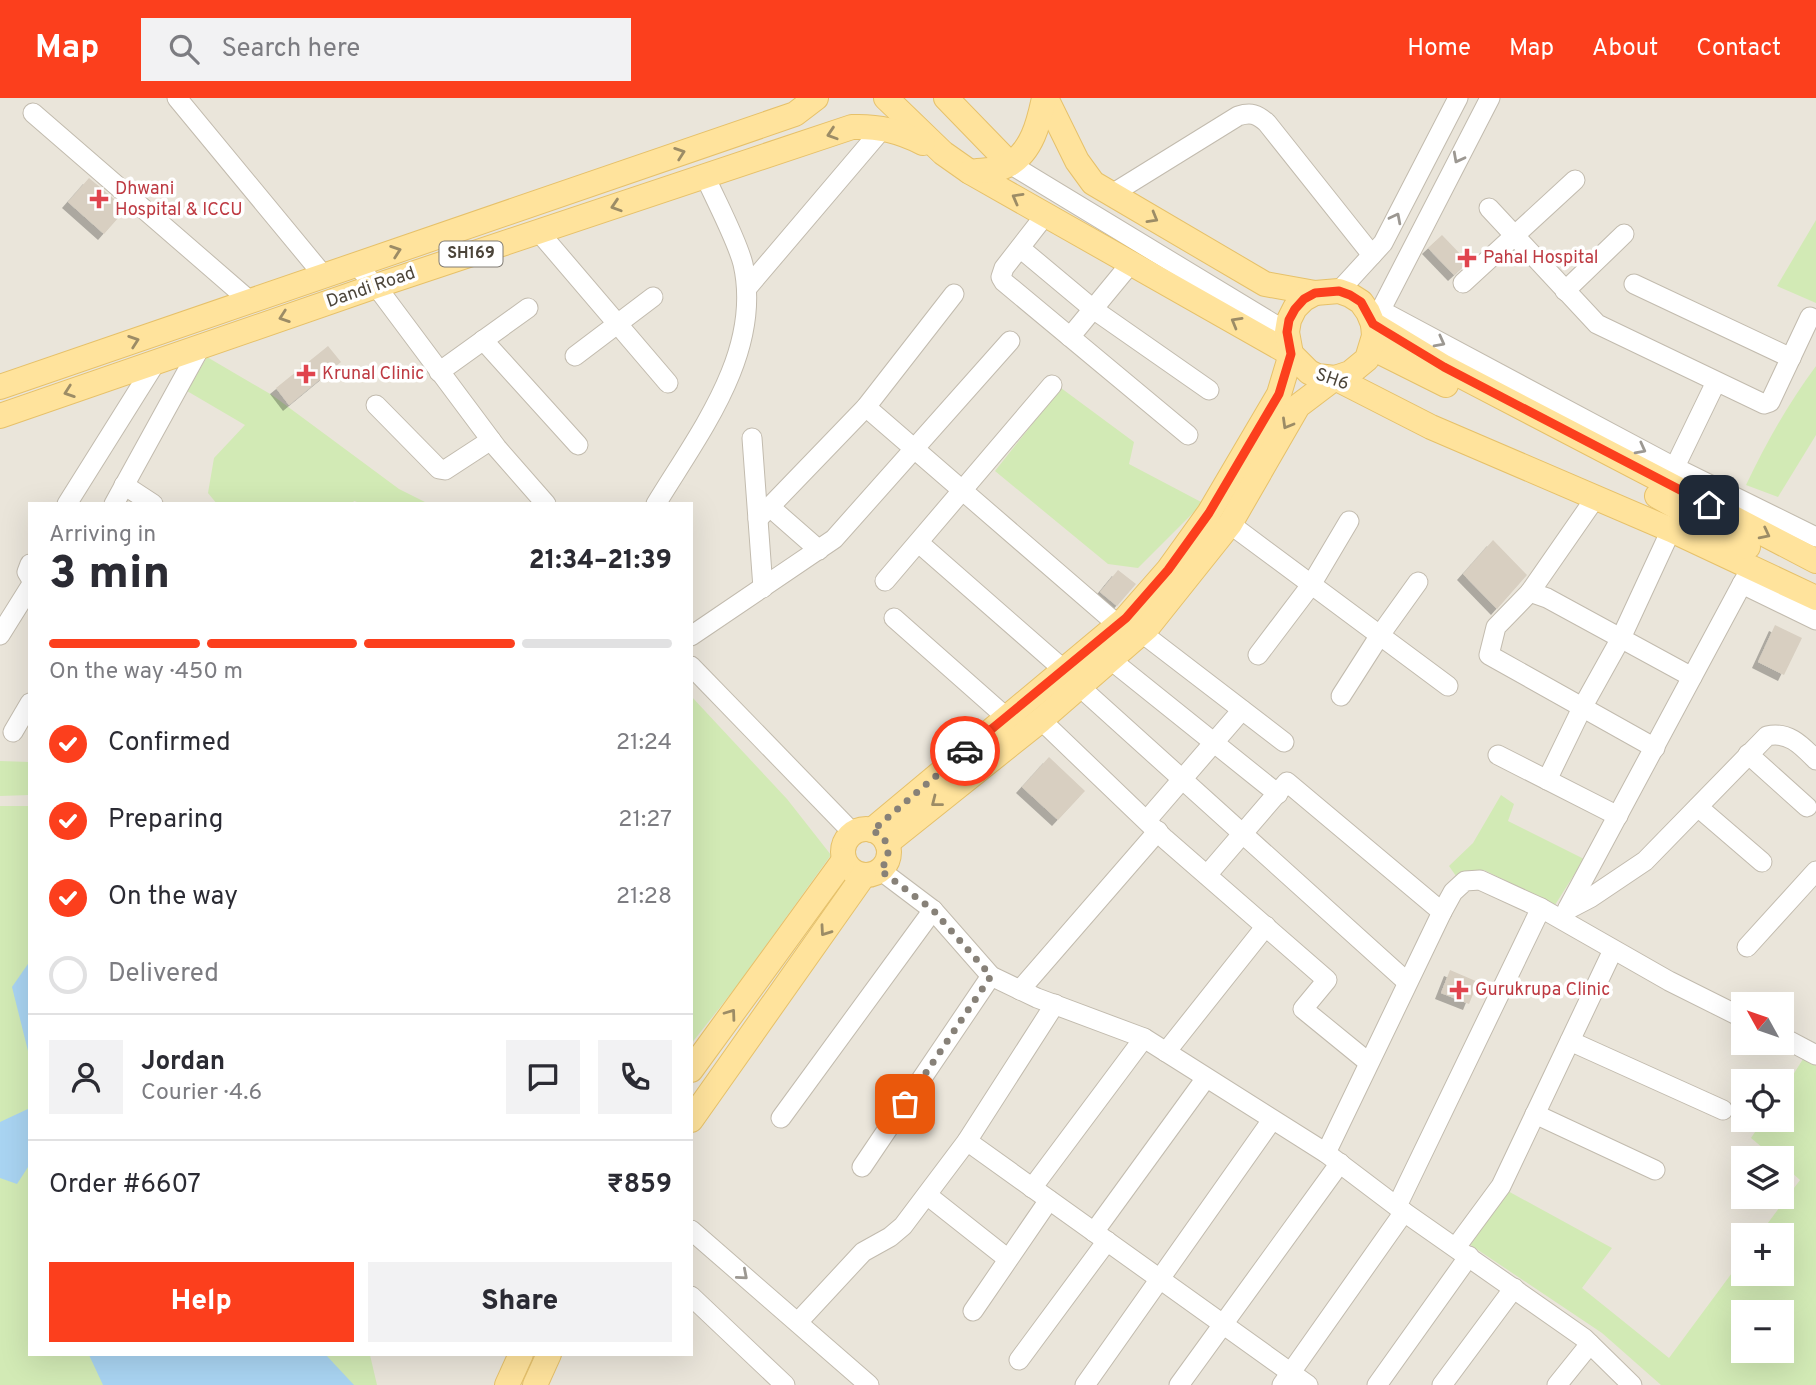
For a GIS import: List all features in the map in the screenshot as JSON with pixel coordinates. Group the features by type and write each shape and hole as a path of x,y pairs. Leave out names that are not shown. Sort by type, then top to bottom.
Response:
{"main road":[{"name":"Dandi Road","path":"0,387 795,114 816,98"},
{"name":"SH6","path":"886,98 943,153 970,172 1131,262 1289,343 1309,372 1317,376 1343,375 1431,426 1671,530 1816,598"},
{"path":"946,98 1010,164"},
{"path":"970,172 1010,164 1024,150 1037,129 1045,98"},
{"path":"1045,98 1077,161 1093,183 1265,284 1327,292 1361,302 1375,327 1582,454 1748,566"},
{"name":"Dandi Road","path":"0,416 376,286 852,127 872,126 899,131 943,153"},
{"path":"693,1067 844,860 844,846 871,836 1041,720 1072,678 1168,570 1209,513 1279,394 1295,309 1304,299 1327,292"},
{"path":"1375,327 1444,367 1671,475 1816,561"},
{"path":"871,836 1006,717 1072,678 1111,660 1142,633 1230,524 1298,406 1367,359 1375,327"},
{"path":"1343,375 1558,469 1748,566 1816,580"},
{"path":"693,1117 872,873 888,858 871,836"},
{"path":"844,860 853,872 872,873"},
{"path":"507,1385 520,1356"},
{"path":"535,1385 548,1356"}],"street":[{"path":"177,98 324,276"},
{"path":"1327,292 1372,255 1382,243 1458,98"},
{"path":"1490,98 1375,327 1671,475 1816,537"},
{"path":"33,113 250,301"},
{"path":"1112,194 1238,117 1250,113 1267,123 1372,255"},
{"path":"747,288 883,128"},
{"path":"1010,164 1289,343"},
{"path":"657,502 727,383 739,351 746,317 747,288 743,261 705,176"},
{"path":"1463,283 1574,180"},
{"path":"1489,208 1589,316 1605,329 1769,404 1810,317"},
{"path":"1046,214 1002,271 1004,282 1188,435"},
{"path":"539,232 668,383"},
{"path":"1565,290 1624,234"},
{"path":"1020,248 1093,309 1209,390"},
{"path":"1070,337 1131,262"},
{"path":"356,265 376,286 491,440 544,502"},
{"path":"1634,284 1791,358"},
{"path":"764,513 866,407 954,295"},
{"path":"575,356 653,297"},
{"path":"439,372 528,308"},
{"path":"483,340 578,445"},
{"path":"693,635 834,539 1010,341"},
{"path":"115,502 201,346"},
{"path":"68,502 156,362"},
{"path":"1671,475 1716,382"},
{"path":"885,581 1052,385"},
{"path":"376,405 439,469 445,470 491,440"},
{"path":"866,407 1118,625"},
{"path":"752,438 764,513 763,588"},
{"path":"124,485 150,502"},
{"path":"1595,497 1530,592 1496,627 1489,656 1655,748"},
{"path":"764,513 820,550"},
{"path":"1258,655 1311,585 1349,521"},
{"path":"1230,524 1448,686"},
{"path":"1547,780 1582,708 1621,638 1671,530"},
{"path":"919,543 1407,982"},
{"path":"1286,1379 1400,1209 1554,911 1618,816 1748,566 1816,620"},
{"path":"1341,696 1418,582"},
{"path":"0,635 28,590"},
{"path":"1530,592 1547,598 1692,677"},
{"path":"894,618 1006,717"},
{"path":"1142,633 1284,742"},
{"path":"1111,660 1278,794"},
{"path":"693,668 871,836"},
{"path":"14,733 28,707"},
{"path":"1020,990 1152,826 1184,779 1242,710"},
{"path":"1041,720 1152,826 1327,980 1303,1009 1368,1062"},
{"path":"1554,911 1590,898 1645,860 1767,736 1777,734 1793,739 1816,760"},
{"path":"1748,754 1807,807"},
{"path":"1498,755 1618,816"},
{"path":"1207,875 1287,782 1442,912"},
{"path":"1698,807 1762,862"},
{"path":"1747,947 1816,871"},
{"path":"872,873 933,910 991,976 1144,1038 1333,1158 1590,1344 1632,1385"},
{"path":"1179,1385 1333,1158 1368,1062 1442,912 1453,892 1465,881 1480,880 1554,911 1614,950 1731,1012"},
{"path":"781,1118 933,910"},
{"path":"1166,1052 1266,926"},
{"path":"1377,1385 1501,1186 1614,950"},
{"path":"862,1167 991,976"},
{"path":"798,1322 863,1252 890,1237 902,1226 967,1141 1055,1004"},
{"path":"1032,1188 1144,1038"},
{"path":"1570,1041 1723,1110"},
{"path":"1794,1043 1816,1055"},
{"path":"1019,1360 1206,1078"},
{"path":"1535,1114 1655,1170"},
{"path":"1085,1385 1272,1120"},
{"path":"967,1141 1222,1324 1286,1379 1308,1385"},
{"path":"927,1195 1009,1259"},
{"path":"973,1311 1049,1200"},
{"path":"693,1232 869,1385"},
{"path":"1443,1385 1514,1288"},
{"path":"693,1298 785,1385"},
{"path":"1557,1385 1590,1344"}],"shaded area":[{"path":"0,98 1816,98 1816,1385 0,1385"}],"green space":[{"path":"1816,220 1816,303 1777,286"},
{"path":"207,357 272,395 399,489 425,502 215,502 208,493 214,458 245,425 187,391"},
{"path":"1816,366 1816,435 1778,497 1746,485 1778,424"},
{"path":"1061,388 1134,442 1129,464 1203,503 1138,568 1108,564 995,471"},
{"path":"693,698 787,799 831,855 736,987 693,1041"},
{"path":"0,761 28,762 28,795 0,796"},
{"path":"1501,795 1514,804 1508,821 1584,859 1555,905 1484,870 1456,876 1449,866 1473,843"},
{"path":"0,806 28,806 28,1356 370,1356 377,1385 0,1385"},
{"path":"1805,1056 1816,1061 1816,1385 1661,1385 1602,1333 1469,1244 1506,1190 1612,1248 1582,1288 1669,1358 1731,1274 1731,1286 1794,1286 1794,1223 1768,1223 1778,1209 1794,1209 1794,1188 1800,1180 1794,1175 1794,1146 1761,1146 1751,1138 1755,1132 1794,1132 1794,1073"}],"water":[{"path":"28,964 28,1051 12,987"},
{"path":"28,1109 28,1167 17,1184 0,1178 0,1122"},
{"path":"89,1356 327,1356 354,1385 103,1385"}],"building":[{"path":"89,178 126,209 104,234 68,202"},
{"path":"1442,235 1468,262 1454,275 1428,248"},
{"path":"328,346 341,362 289,405 276,388"},
{"path":"1493,540 1527,575 1497,609 1463,574"},
{"path":"1118,570 1136,584 1117,606 1100,592"},
{"path":"1775,625 1802,638 1784,675 1758,662"},
{"path":"1049,757 1085,791 1058,820 1022,787"},
{"path":"1450,970 1478,982 1469,1004 1441,993"}],"way so far":[{"path":"905,1104 991,976 933,910 880,870 885,865 889,851 883,837 872,831 965,751"}],"place":[{"name":"Dhwani Hospital & ICCU","path":"99,199"},
{"name":"Pahal Hospital","path":"1467,258"},
{"name":"Krunal Clinic","path":"306,374"},
{"name":"Gurukrupa Clinic","path":"1459,990"}],"route":[{"path":"965,751 1126,618 1168,570 1209,513 1279,394 1291,354 1287,343 1289,320 1304,299 1315,293 1327,290 1350,295 1361,302 1373,324 1444,367 1709,505"}]}
